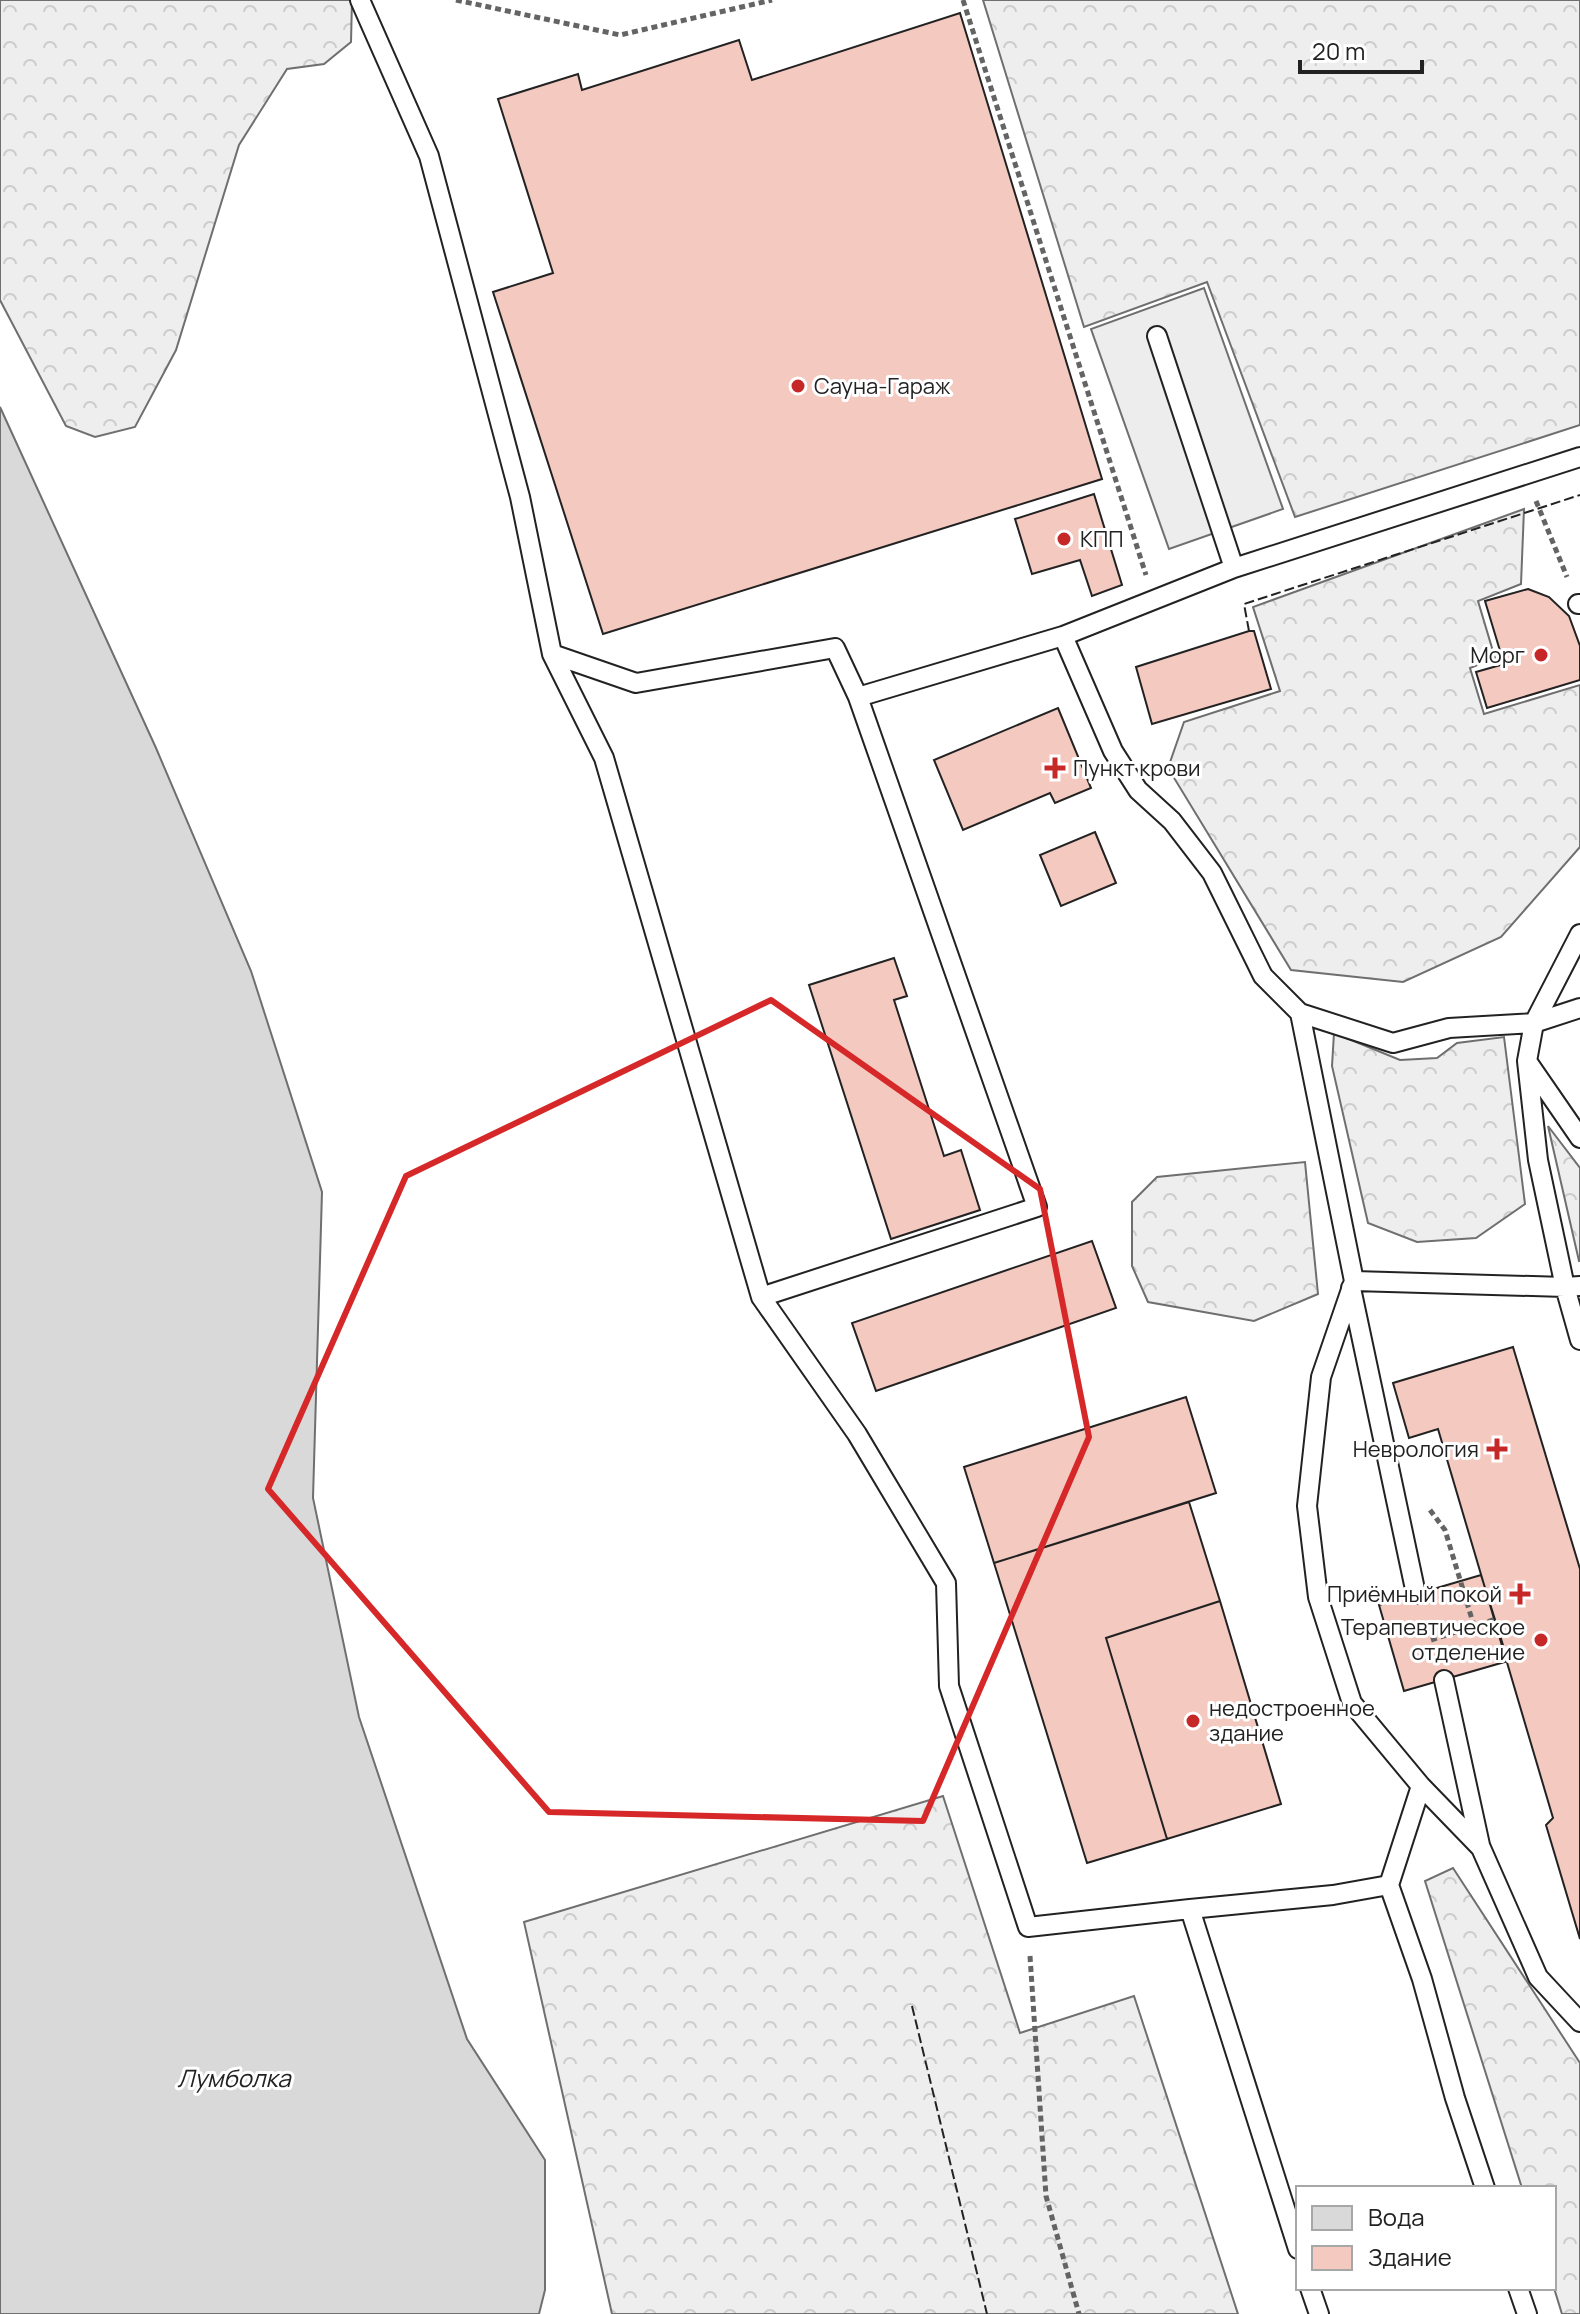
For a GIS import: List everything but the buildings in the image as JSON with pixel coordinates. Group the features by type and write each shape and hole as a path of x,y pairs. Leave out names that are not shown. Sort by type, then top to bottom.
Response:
{"lane":[{"path":"360,0 429,156 520,497 552,654 604,758 761,1297 857,1434 946,1583 949,1686 1028,1927 1333,1895 1389,1885"},
{"path":"1157,336 1234,568"},
{"path":"858,697 1063,636 1234,568 1580,457"},
{"path":"1063,636 1113,751 1138,790 1172,821 1212,873 1263,976 1300,1013 1393,1043 1449,1028 1534,1023 1580,1008"},
{"path":"552,654 636,683 835,648 858,697 1037,1207 761,1297"},
{"path":"1580,934 1534,1023 1527,1061 1538,1160 1572,1287 1580,1340"},
{"path":"1300,1013 1416,1594"},
{"path":"1527,1061 1580,1138"},
{"path":"1352,1285 1572,1287"},
{"path":"1352,1285 1321,1377 1307,1506 1318,1597 1352,1703 1421,1786 1481,1848"},
{"path":"1444,1680 1481,1848 1538,1977 1580,2022"},
{"path":"1421,1786 1389,1885 1422,1979 1455,2098 1484,2186"},
{"path":"1190,1909 1296,2243"},
{"path":"1311,2290 1319,2314"},
{"path":"1519,2290 1527,2314"}],"path":[{"path":"456,0 620,35 772,0"},
{"path":"963,0 1154,600"},
{"path":"1529,473 1538,509 1579,604"},
{"path":"1460,1581 1474,1626"},
{"path":"1431,1640 1496,1619"},
{"path":"1028,1927 1046,2196 1079,2314"}],"highlighted area":[{"path":"771,1000 1040,1189 1089,1437 923,1821 549,1812 268,1489 406,1176"}],"green space":[{"path":"0,0 352,0 351,42 324,64 287,69 239,145 176,350 135,427 95,437 66,426 0,300"},
{"path":"983,0 1580,0 1580,425 1295,517 1207,282 1084,327"},
{"path":"1524,509 1521,584 1478,601 1495,658 1470,668 1484,714 1580,685 1580,847 1501,937 1403,982 1291,970 1168,768 1184,722 1280,691 1253,607"},
{"path":"1334,1033 1400,1060 1437,1058 1457,1043 1504,1037 1525,1204 1476,1238 1417,1242 1368,1223 1332,1066"},
{"path":"1548,1126 1580,1168 1580,1261 1579,1261"},
{"path":"1305,1162 1318,1294 1254,1321 1148,1302 1132,1266 1132,1202 1157,1177"},
{"path":"943,1796 1020,2033 1134,1996 1238,2314 612,2314 524,1922"},
{"path":"1453,1868 1580,2063 1580,2314 1562,2314 1555,2290 1556,2186 1521,2186 1425,1881"}],"shaded area":[{"path":"1204,288 1283,509 1169,549 1091,329"}],"water":[{"name":"Лумболка","path":"0,407 156,748 251,971 322,1192 313,1498 359,1717 467,2039 545,2160 545,2290 539,2314 0,2314"}],"fence":[{"path":"1249,631 1244,604 1580,495"},
{"path":"912,2006 987,2314"}],"place":[{"name":"Сауна-Гараж","path":"798,386"},
{"name":"КПП","path":"1064,539"},
{"name":"Морг","path":"1541,655"},
{"name":"Пункт крови","path":"1055,768"},
{"name":"Неврология","path":"1497,1449"},
{"name":"Приёмный покой","path":"1520,1594"},
{"name":"Терапевтическое отделение","path":"1541,1640"},
{"name":"недостроенное здание","path":"1193,1721"}]}
